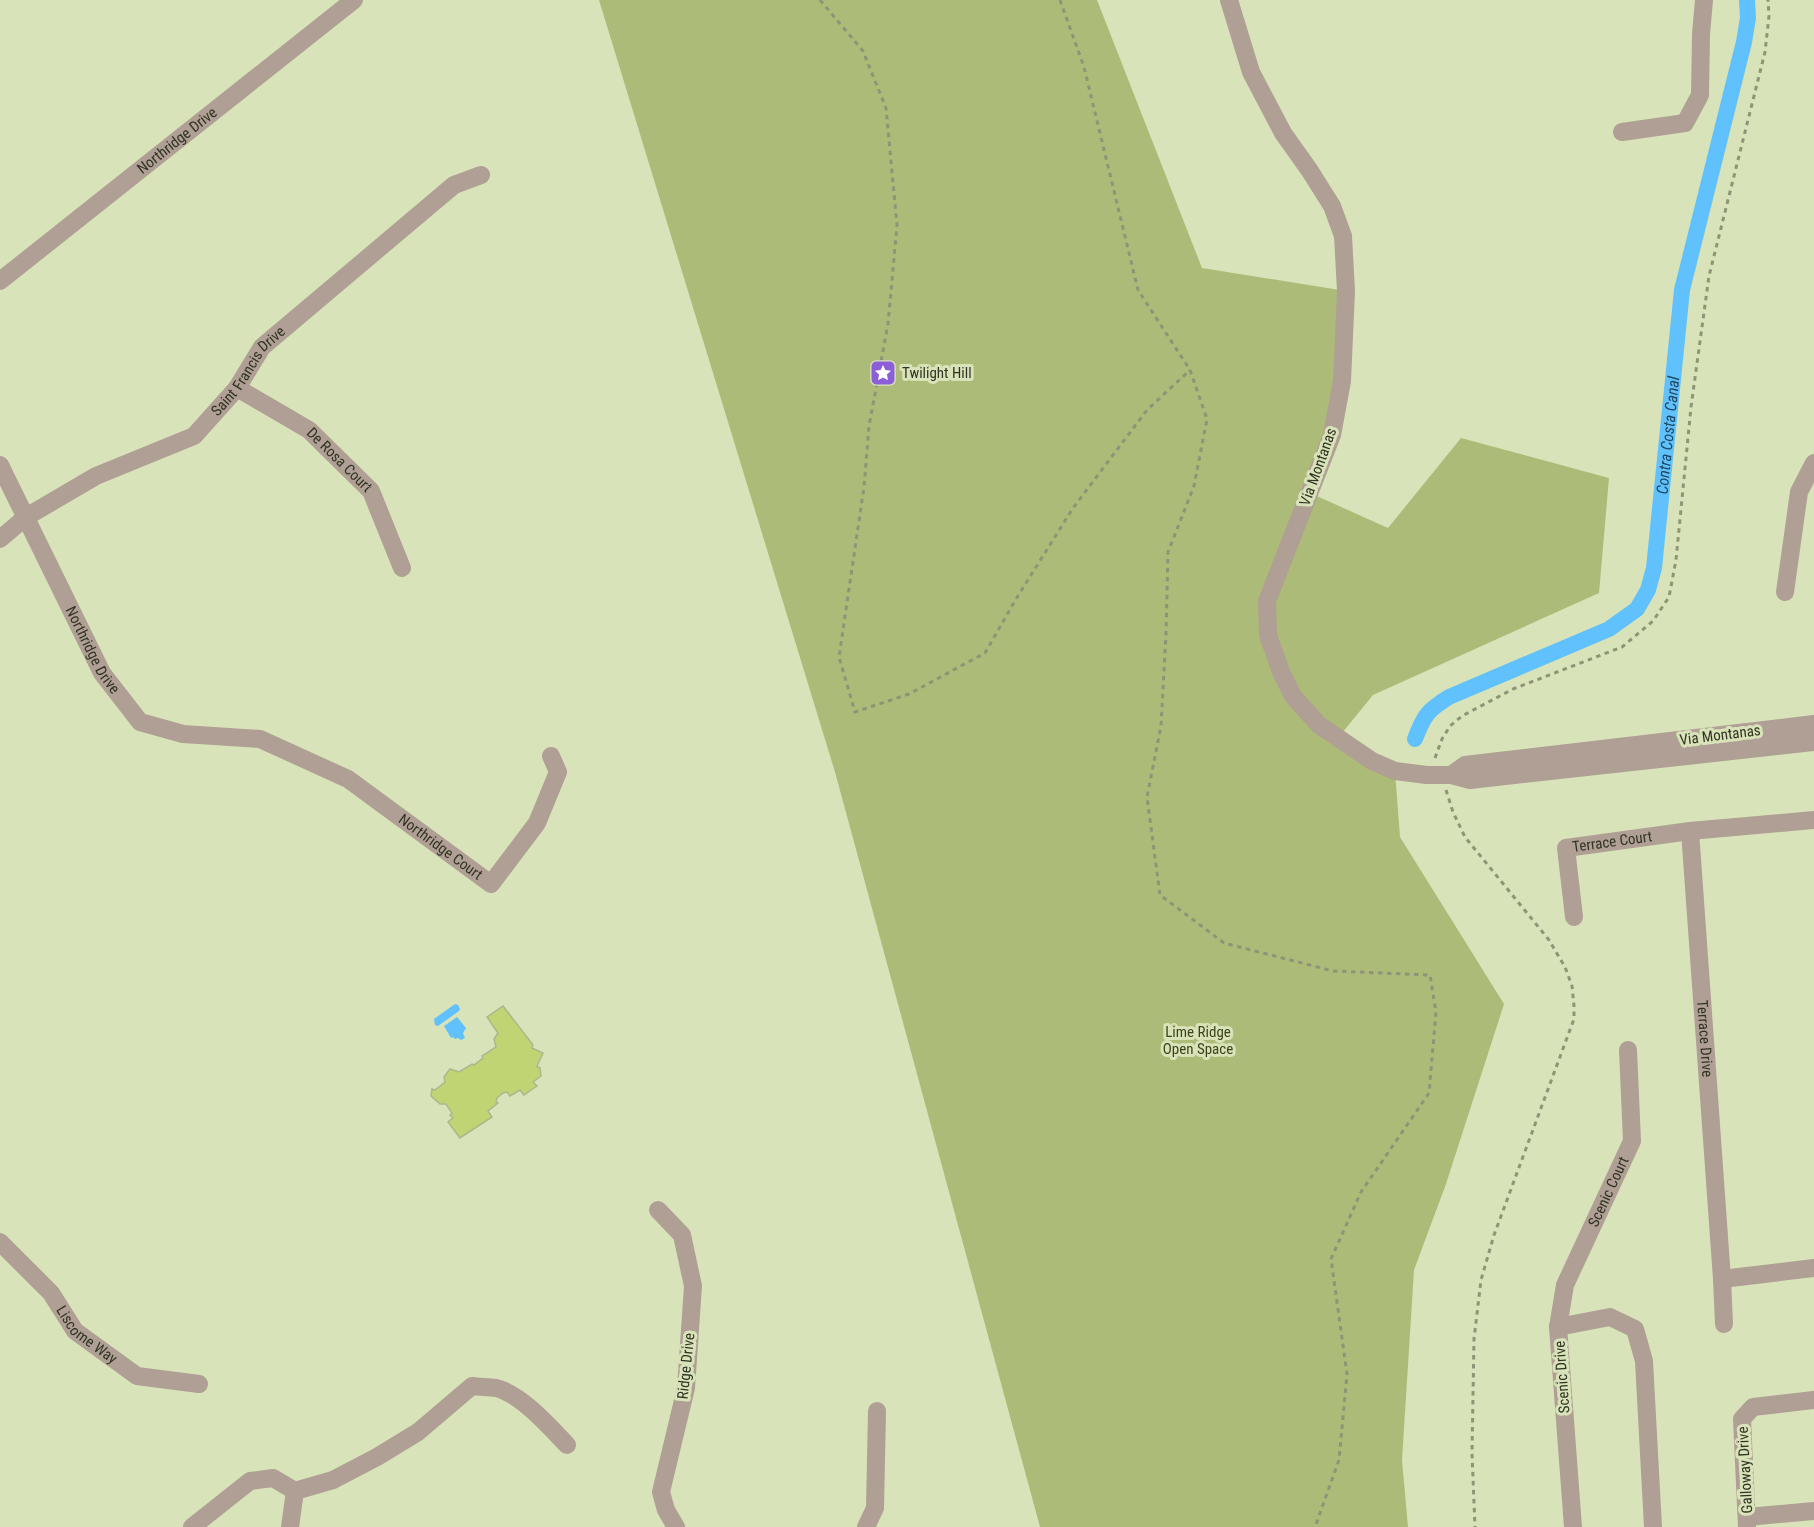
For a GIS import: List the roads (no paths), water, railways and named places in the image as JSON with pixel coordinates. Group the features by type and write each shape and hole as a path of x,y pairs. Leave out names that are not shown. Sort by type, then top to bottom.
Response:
{"street":[{"name":"Northridge Drive","path":"0,282 354,0"},
{"name":"Via Montanas","path":"1229,0 1251,72 1283,134 1311,171 1332,206 1343,236 1346,291 1342,381 1332,435 1267,601 1268,635 1281,672 1293,696 1319,725 1372,761 1395,771 1451,775 1470,780 1814,742"},
{"path":"1622,132 1685,123 1700,95 1704,0"},
{"name":"Saint Francis Drive","path":"0,539 26,517 96,476 194,436 237,388 262,348 454,185 481,175"},
{"name":"De Rosa Court","path":"237,388 309,430 371,491 402,568"},
{"path":"1785,592 1799,492 1814,463"},
{"name":"Northridge Drive","path":"0,465 102,673 140,722 183,734 260,739"},
{"name":"Via Montanas","path":"1451,775 1465,765 1814,724"},
{"name":"Northridge Court","path":"260,739 348,779 491,884 537,823 558,772 551,756"},
{"path":"1689,831 1814,820"},
{"name":"Terrace Court","path":"1574,917 1566,848 1689,831"},
{"name":"Terrace Drive","path":"1689,831 1724,1324"},
{"name":"Scenic Court","path":"1558,1327 1565,1285 1632,1141 1628,1050"},
{"name":"Ridge Drive","path":"658,1210 682,1235 693,1286 686,1388 661,1492 666,1510 676,1527"},
{"name":"Liscome Way","path":"0,1242 51,1293 75,1331 137,1376 199,1384"},
{"path":"1722,1279 1814,1268"},
{"name":"Scenic Drive","path":"1573,1527 1558,1327 1610,1317 1635,1329 1644,1362 1653,1527"},
{"path":"192,1527 250,1481 273,1478 295,1491 333,1480 418,1432 472,1386 498,1389 523,1402 567,1445"},
{"name":"Galloway Drive","path":"1747,1522 1742,1419 1753,1407 1814,1400"},
{"path":"866,1527 875,1508 877,1411"},
{"path":"290,1527 295,1491"},
{"path":"1747,1522 1814,1511"}],"water":[{"path":"455,1004 458,1005 459,1011 438,1026 435,1025 434,1019"},
{"path":"457,1017 466,1028 463,1033 465,1038 461,1040 451,1038 444,1026"}],"waterway":[{"name":"Contra Costa Canal","path":"1415,739 1421,724 1431,710 1449,697 1609,629 1637,609 1648,590 1654,568 1682,290 1744,42 1748,18 1747,0"}],"place":[{"name":"Twilight Hill","path":"883,373"}],"park label":[{"name":"Lime Ridge Open Space","path":"1198,1040"}]}
